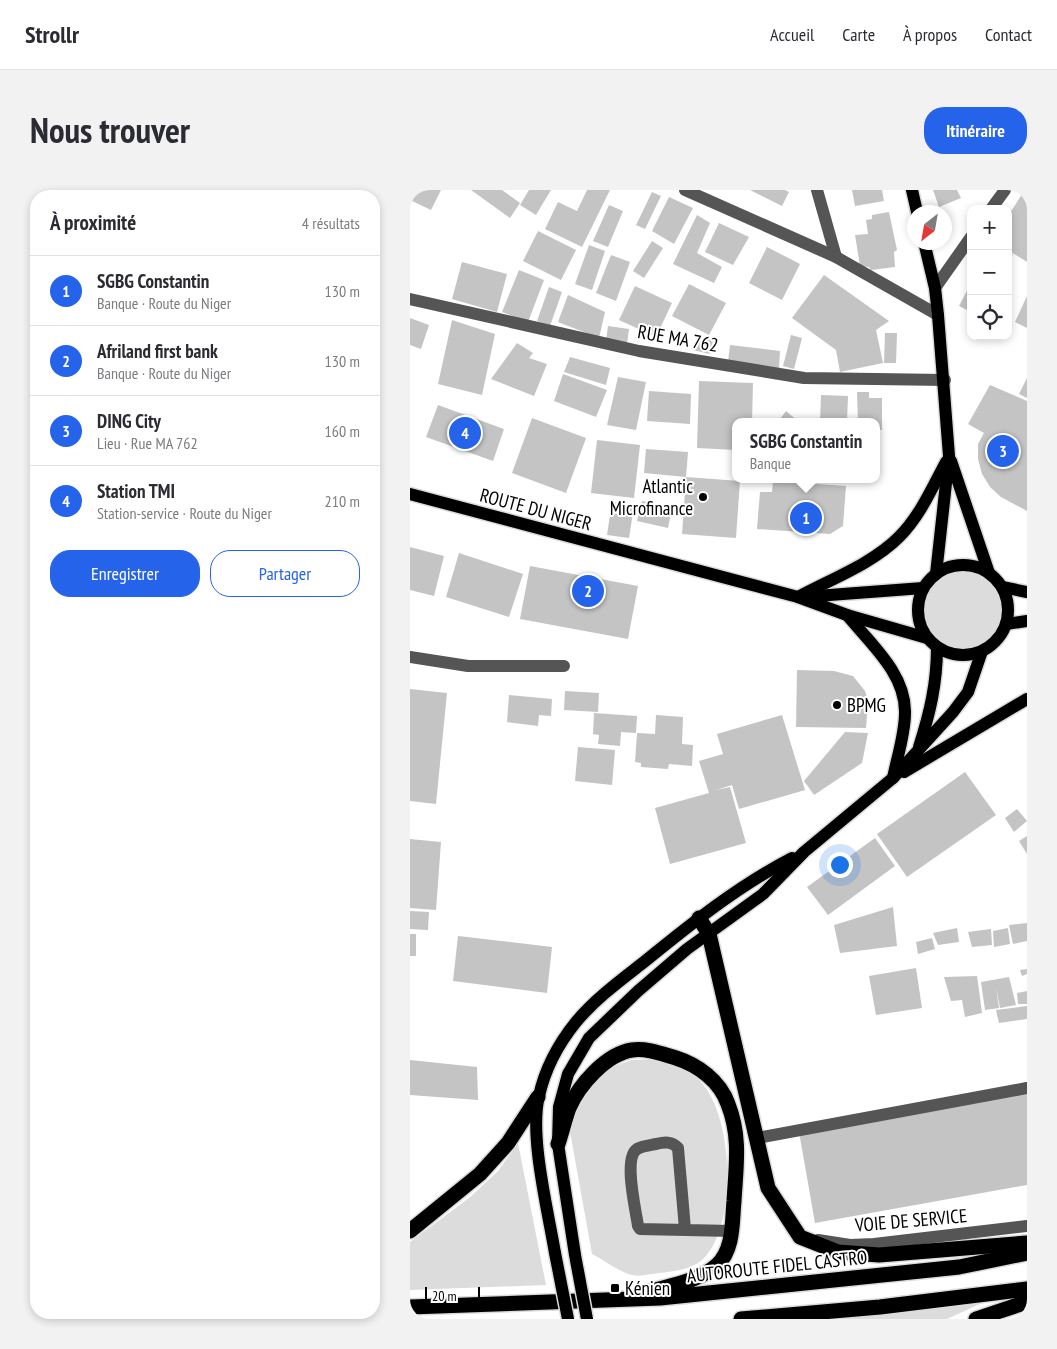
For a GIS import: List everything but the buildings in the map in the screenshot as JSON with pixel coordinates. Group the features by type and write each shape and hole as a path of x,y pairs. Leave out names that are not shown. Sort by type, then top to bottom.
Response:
{"highway":[{"path":"699,918 709,934 768,1188 800,1237 838,1252 879,1255 1027,1243"},
{"path":"558,1144 570,1107 590,1076 612,1058 631,1050 652,1051 693,1063 710,1077 728,1102 738,1141 732,1231 728,1248 718,1264 708,1272 688,1281 622,1299"},
{"path":"410,1231 480,1174 508,1143 538,1097"},
{"name":"AUTOROUTE FIDEL CASTRO","path":"410,1307 660,1298 959,1267 1027,1253"},
{"path":"741,1319 880,1308 1027,1289"},
{"path":"976,1319 1027,1302"}],"main road":[{"path":"912,190 915,205"},
{"path":"926,250 935,288 949,456 936,574"},
{"path":"949,456 989,573"},
{"path":"798,597 872,557 899,537 920,511 949,456"},
{"name":"ROUTE DU NIGER","path":"410,494 798,597 932,642"},
{"path":"962,565 976,567 989,573 1002,587 1007,599 1006,624 1001,635 982,651 966,655 951,654 932,642 921,627 918,614 919,600 923,588 936,574 948,567 962,565"},
{"path":"1002,587 1027,592"},
{"name":"ROUTE DU NIGER","path":"798,597 923,588"},
{"path":"847,615 891,667 901,687 905,713 893,778"},
{"path":"1006,624 1027,621"},
{"path":"918,751 930,714 937,680 932,642"},
{"path":"587,1319 558,1144 560,1107 568,1074 589,1038 638,990 763,894 804,852 893,778 953,712 968,692 982,651"},
{"path":"893,778 1027,699"},
{"path":"568,1319 537,1143 538,1097 554,1054 577,1021 608,991 699,918 755,877 804,852"}],"street":[{"path":"685,190 836,257 938,315"},
{"path":"816,190 836,257"},
{"path":"994,205 1004,191"},
{"path":"935,288 967,243"},
{"name":"RUE MA 762","path":"410,300 638,351 804,378 944,380"},
{"path":"410,657 468,666 564,666"},
{"path":"757,1138 1027,1088"},
{"path":"685,1229 678,1148 674,1144 664,1142 637,1149 632,1156 630,1166 638,1226 644,1231 685,1229 732,1231"},
{"name":"VOIE DE SERVICE","path":"800,1237 850,1245 874,1244 1027,1226"}],"shaded area":[{"path":"962,568 978,571 991,580 1000,593 1003,609 1000,625 991,638 978,647 962,650 946,647 933,638 924,625 921,609 924,593 933,580 946,571"},
{"path":"657,1059 680,1067 690,1073 700,1081 711,1097 720,1118 725,1143 726,1195 722,1220 715,1241 705,1257 689,1267 635,1276 592,1254 569,1126 576,1102 590,1082 609,1068 632,1060"},
{"path":"518,1143 546,1285 410,1290 410,1242 469,1198 498,1171"},
{"path":"991,1299 947,1319 787,1319"}],"place":[{"name":"Station TMI","path":"465,433"},
{"name":"DING City","path":"1003,451"},
{"name":"Atlantic Microfinance","path":"703,497"},
{"name":"SGBG Constantin","path":"806,518"},
{"name":"Afriland first bank","path":"588,591"},
{"name":"BPMG","path":"837,705"},
{"name":"Kénien","path":"615,1288"}]}
